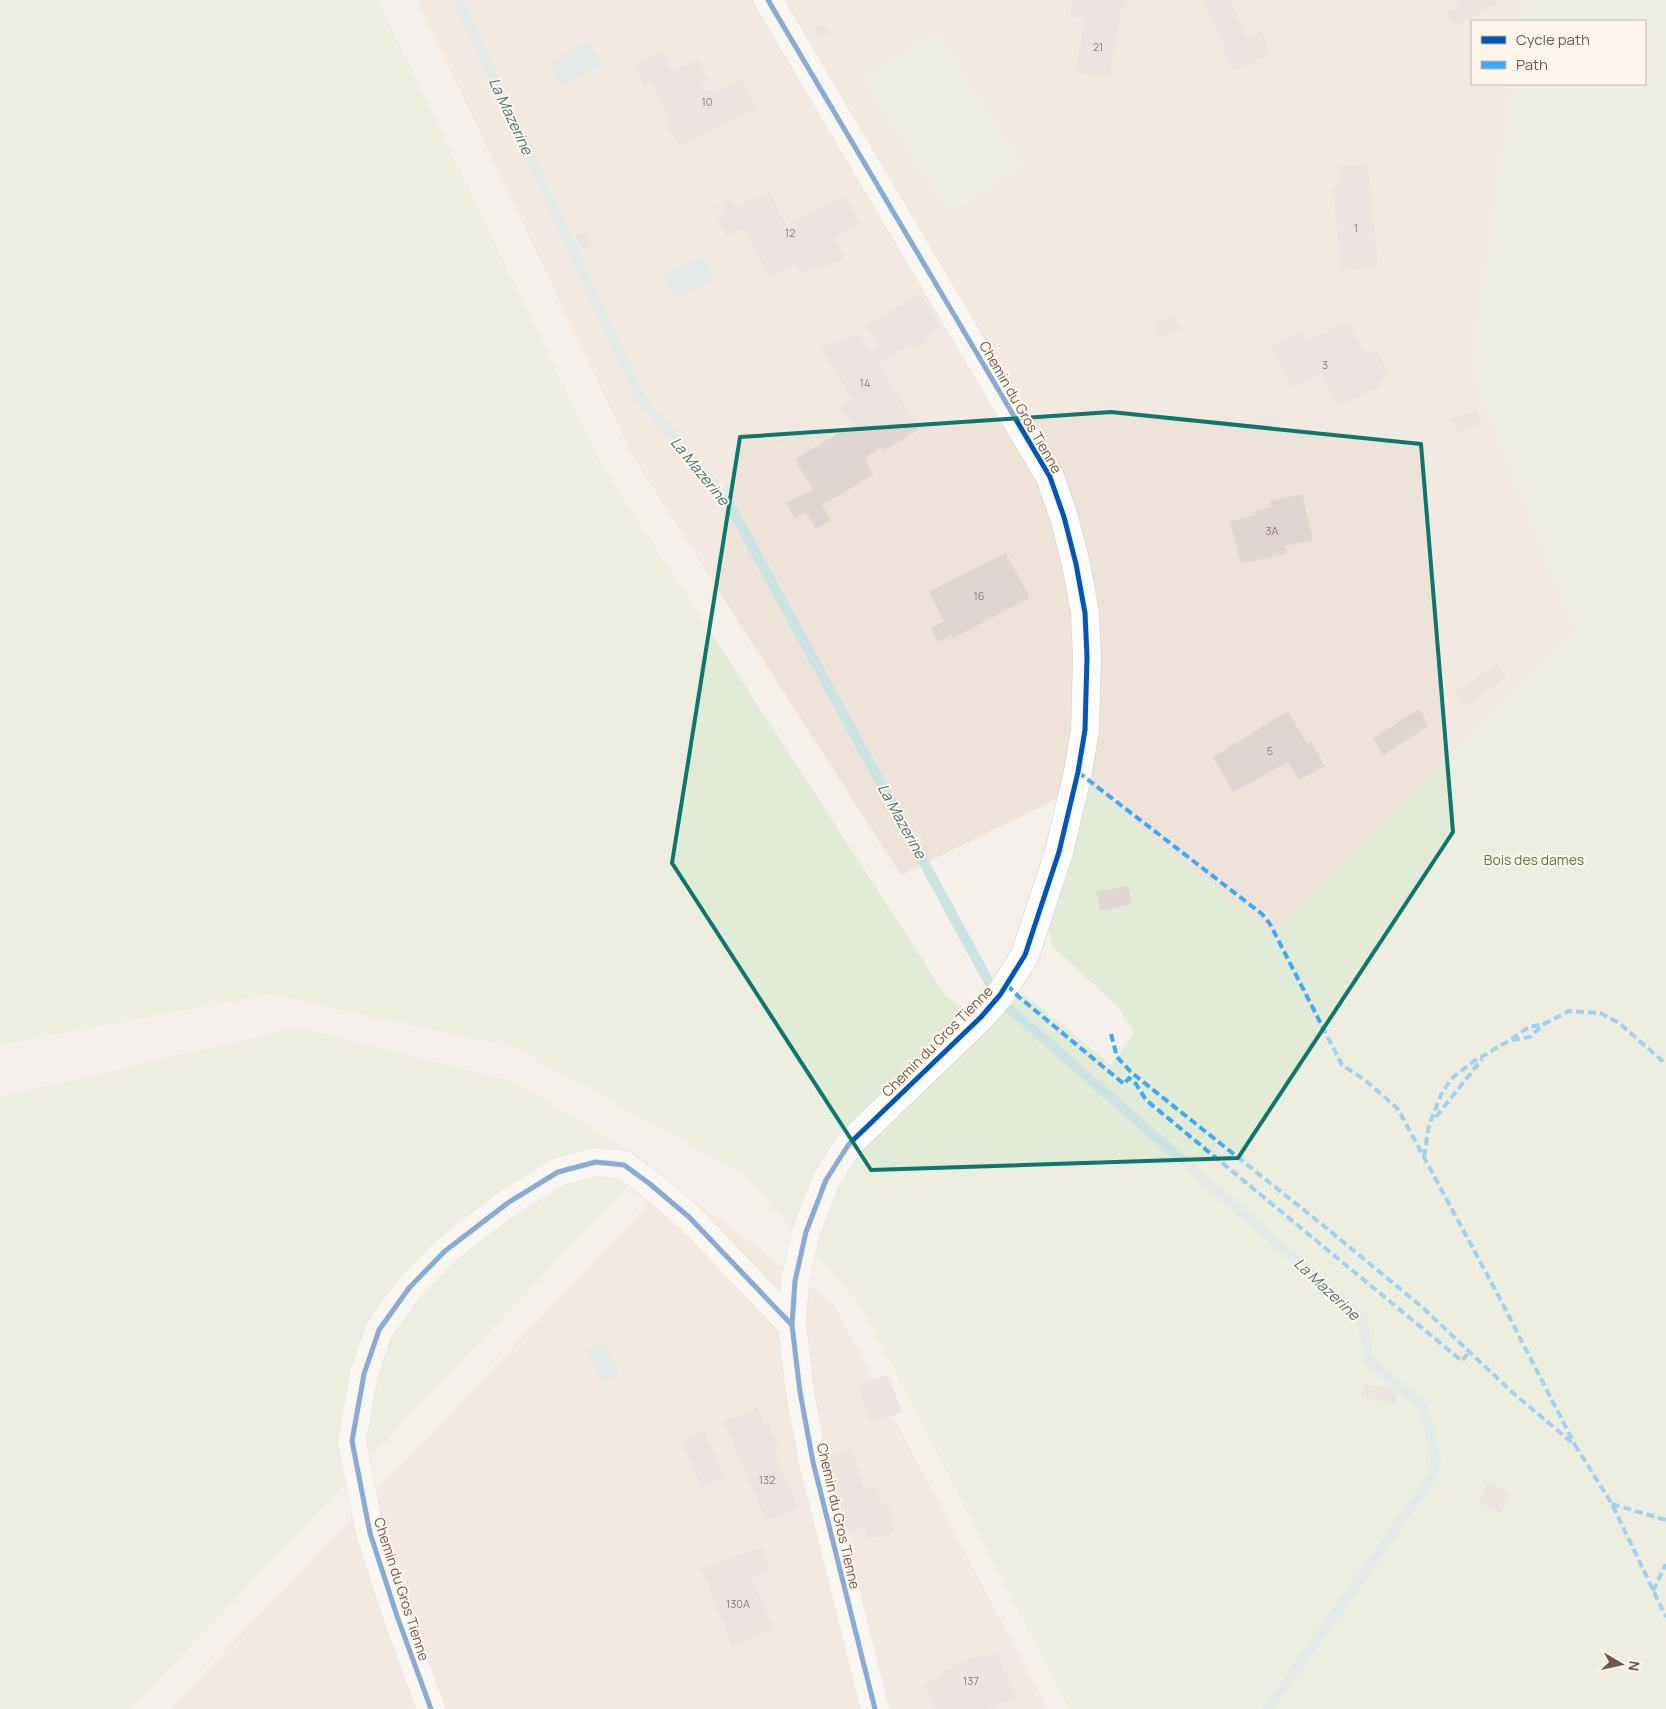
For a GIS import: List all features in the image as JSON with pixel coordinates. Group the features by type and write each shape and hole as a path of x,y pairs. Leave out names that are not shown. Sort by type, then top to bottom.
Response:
{"street":[{"name":"Chemin du Gros Tienne","path":"768,0 1050,477 1064,517 1076,564 1085,613 1087,657 1085,730 1078,772 1059,852 1025,955 1000,995 981,1017 849,1144 826,1180 806,1232 795,1280 792,1325 800,1392 813,1462 875,1709"},
{"name":"Chemin du Gros Tienne","path":"431,1709 397,1616 370,1533 352,1441 364,1374 379,1330 408,1288 444,1251 509,1202 558,1172 596,1162 624,1165 650,1184 689,1217 792,1325"}],"highlighted area":[{"path":"1111,412 1421,444 1453,832 1238,1158 871,1170 672,863 740,437"}],"shaded area":[{"path":"417,0 1522,0 1519,20 1471,20 1471,85 1511,85 1471,369 1575,631 1271,933 1087,784 901,875 633,457"},
{"path":"589,42 601,65 561,86 549,63"},
{"path":"703,255 714,278 675,298 663,275"},
{"path":"669,1182 834,1304 1048,1709 170,1709"},
{"path":"604,1343 619,1374 602,1382 587,1350"}],"green space":[{"name":"Bois des dames","path":"0,0 378,0 601,463 946,996 987,1025 1011,1000 1025,995 1111,1065 1134,1033 1119,1008 1052,946 1049,930 1087,784 1271,933 1575,631 1471,369 1511,85 1646,85 1646,20 1519,20 1522,0 1666,0 1666,1709 1069,1709 861,1306 742,1173 515,1048 270,994 0,1045"},
{"path":"936,30 1024,165 949,214 861,79"},
{"path":"298,1027 514,1082 650,1163 131,1709 0,1709 0,1097"}],"building":[{"path":"1073,0 1127,0 1125,7 1121,9 1110,78 1075,73 1085,19 1070,16"},
{"path":"1202,0 1229,0 1247,37 1261,31 1272,54 1233,71 1222,49 1225,47"},
{"path":"1459,0 1498,0 1499,2 1454,27 1446,13 1459,6 1456,2"},
{"path":"824,24 828,34 819,37 815,28"},
{"path":"663,52 672,72 697,59 708,80 701,84 705,92 712,89 715,94 742,80 757,109 678,146 666,123 671,121 651,83 644,86 634,66"},
{"path":"1368,164 1378,267 1341,271 1333,186 1340,186 1338,166"},
{"path":"769,192 786,225 845,196 861,225 836,237 844,258 823,269 821,265 801,274 795,263 769,277 744,228 726,237 716,218 726,214 722,206 713,210 712,208 731,198 736,208"},
{"path":"586,231 592,245 581,249 575,236"},
{"path":"920,294 941,327 926,337 928,341 914,349 911,344 878,363 919,429 885,450 882,447 865,458 873,475 822,505 831,520 816,529 806,512 795,518 786,503 813,490 795,459 851,426 849,418 843,415 841,409 842,405 852,400 821,348 835,340 838,345 857,333 870,351 879,346 866,325"},
{"path":"1173,315 1180,330 1160,339 1154,324"},
{"path":"1349,321 1365,354 1375,349 1390,376 1379,382 1381,386 1337,407 1321,374 1291,387 1271,345 1301,331 1307,341"},
{"path":"1476,410 1481,424 1457,432 1452,418"},
{"path":"1302,494 1313,540 1285,546 1287,553 1241,564 1230,521 1256,515 1255,511 1272,507 1270,501"},
{"path":"1006,553 1030,598 953,638 951,635 938,642 931,628 944,621 929,592"},
{"path":"1496,664 1506,678 1465,707 1455,692"},
{"path":"1419,709 1429,726 1383,755 1373,738"},
{"path":"1288,711 1307,744 1311,742 1325,766 1299,780 1288,762 1233,792 1213,757"},
{"path":"1128,886 1132,904 1100,911 1096,892"},
{"path":"888,1375 902,1412 871,1423 857,1386"},
{"path":"1364,1384 1398,1391 1395,1404 1361,1397"},
{"path":"758,1408 765,1425 769,1423 780,1448 774,1450 798,1507 766,1521 723,1421"},
{"path":"704,1429 725,1477 702,1488 682,1441"},
{"path":"852,1449 864,1490 877,1486 882,1504 888,1502 895,1532 868,1540 865,1527 844,1533 825,1457"},
{"path":"1488,1482 1510,1493 1500,1513 1478,1502"},
{"path":"761,1547 770,1569 751,1577 773,1629 732,1646 701,1569"},
{"path":"997,1653 1016,1697 987,1709 935,1709 925,1684 942,1676 941,1672 979,1655 981,1659"}],"waterway":[{"name":"La Mazerine","path":"458,0 640,398 727,500 991,986"},
{"name":"La Mazerine","path":"1009,1008 1362,1318 1369,1360 1424,1408 1436,1459 1432,1477 1268,1709"}],"marked path":[{"path":"1078,772 1262,914 1270,924 1342,1065 1365,1080 1398,1109 1497,1293 1575,1445"},
{"path":"1007,985 1124,1084 1129,1078 1136,1084 1146,1100 1462,1361 1469,1352"},
{"path":"1424,1157 1429,1125 1441,1095 1451,1079 1471,1063 1529,1027 1544,1024 1569,1011 1600,1013 1619,1023 1666,1064"},
{"path":"1512,1040 1530,1037 1544,1024"},
{"path":"1111,1034 1117,1057 1132,1073 1422,1307 1513,1393 1575,1445 1612,1504 1666,1617"},
{"path":"1436,1117 1482,1059"},
{"path":"1612,1504 1666,1520"},
{"path":"1653,1591 1666,1564"}],"cycle path":[{"path":"768,0 1050,477 1064,517 1076,564 1085,613 1087,657 1085,730 1078,772 1059,852 1025,955 1000,995 981,1017 849,1144 826,1180 806,1232 795,1281 792,1325 800,1392 813,1462 875,1709"},
{"path":"431,1709 397,1616 370,1533 352,1441 364,1374 379,1330 409,1288 445,1251 509,1202 558,1172 596,1162 624,1165 650,1184 689,1217 792,1325"}]}
